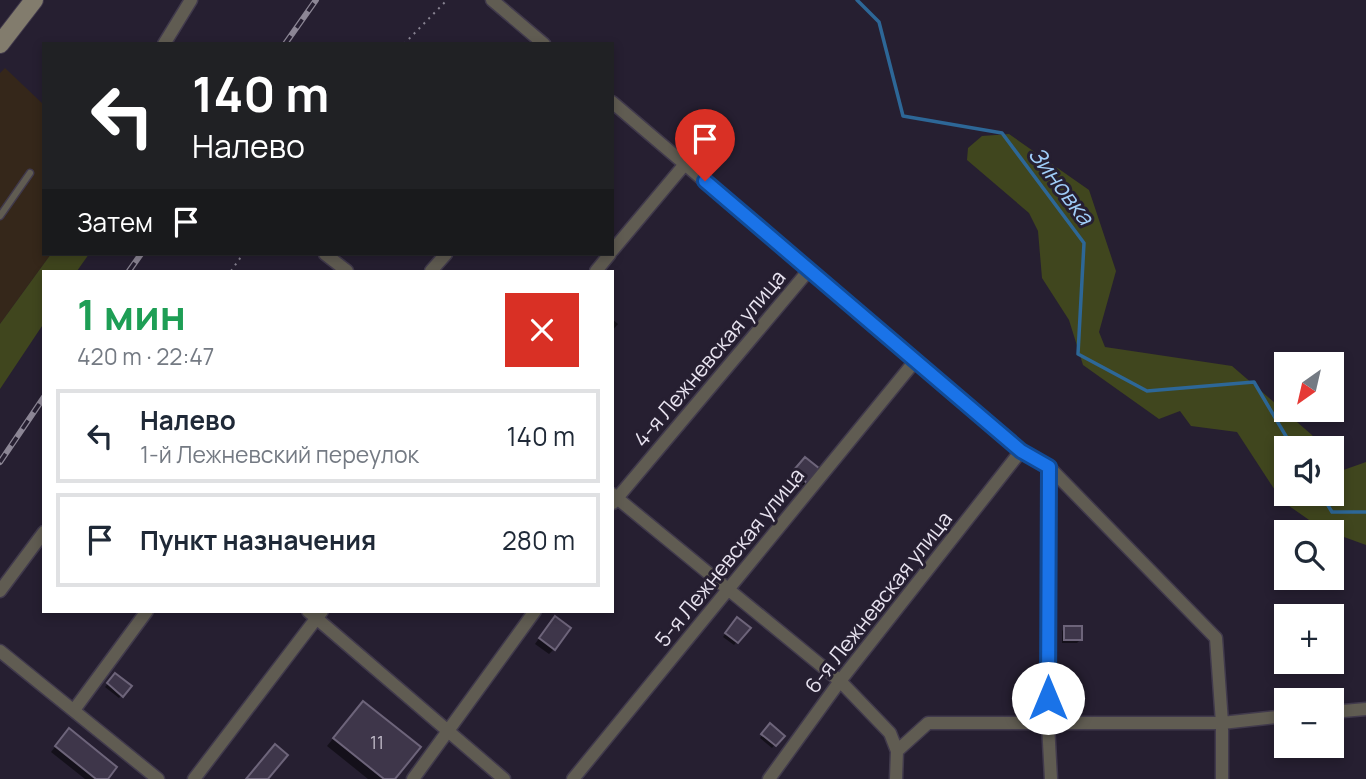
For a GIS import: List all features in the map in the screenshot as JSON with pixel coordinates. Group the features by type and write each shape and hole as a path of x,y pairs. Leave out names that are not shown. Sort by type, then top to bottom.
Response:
{"main road":[{"path":"0,44 34,0"}],"street":[{"path":"165,42 191,0"},
{"path":"492,0 542,42"},
{"path":"614,104 1021,451 1049,467 1216,638 1222,723 1222,779"},
{"path":"614,248 685,164"},
{"path":"328,256 346,270"},
{"path":"432,270 444,256"},
{"path":"597,270 608,256"},
{"name":"4-я Лежневская улица","path":"614,498 809,270"},
{"name":"5-я Лежневская улица","path":"573,779 915,361"},
{"name":"6-я Лежневская улица","path":"769,779 840,681 1021,451"},
{"path":"1049,467 1048,724 1051,779"},
{"path":"614,498 840,681 890,733 897,751 896,779"},
{"path":"0,591 42,534"},
{"path":"74,710 146,613"},
{"path":"194,779 315,613 504,779"},
{"path":"413,779 534,613"},
{"path":"0,651 158,779"},
{"path":"1344,711 1366,709"},
{"path":"897,751 928,723 1222,723 1274,717"}],"lane":[{"path":"0,216 30,173"}],"path":[{"path":"406,42 447,0"}],"shaded area":[{"path":"5,68 42,103 42,256 50,256 0,324 0,73"}],"green space":[{"path":"1009,134 1089,190 1116,271 1099,332 1105,347 1232,366 1274,402 1274,422 1297,422 1312,435 1274,436 1274,489 1237,432 1191,426 1180,411 1159,419 1083,365 1069,320 1042,278 1038,231 1029,213 967,160 968,148 982,136"},
{"path":"50,256 88,256 78,270 42,270 42,326 0,389 0,324"},
{"path":"1366,462 1366,545 1344,537 1344,520 1309,520 1289,506 1344,506 1344,470"}],"building":[{"path":"805,457 820,469 808,484 793,471"},
{"path":"555,616 571,628 555,650 539,638"},
{"path":"737,617 751,628 738,643 725,633"},
{"path":"1064,626 1082,626 1082,640 1064,640"},
{"path":"115,673 132,686 123,697 107,683"},
{"path":"363,701 421,747 395,779 384,779 333,738"},
{"path":"770,723 785,736 776,746 761,734"},
{"path":"69,728 117,767 108,779 96,779 55,746"},
{"path":"275,744 288,755 268,779 246,779"}],"waterway":[{"name":"Зиновка","path":"857,0 879,22 903,116 1002,133 1084,243 1078,354 1147,391 1254,382 1286,436"},
{"name":"Зиновка","path":"1328,506 1332,512 1366,512"}],"railway":[{"path":"286,42 316,0"},
{"path":"130,270 140,256"},
{"path":"0,462 42,400"}],"route":[{"path":"705,181 1021,451 1049,467 1048,698"}]}
